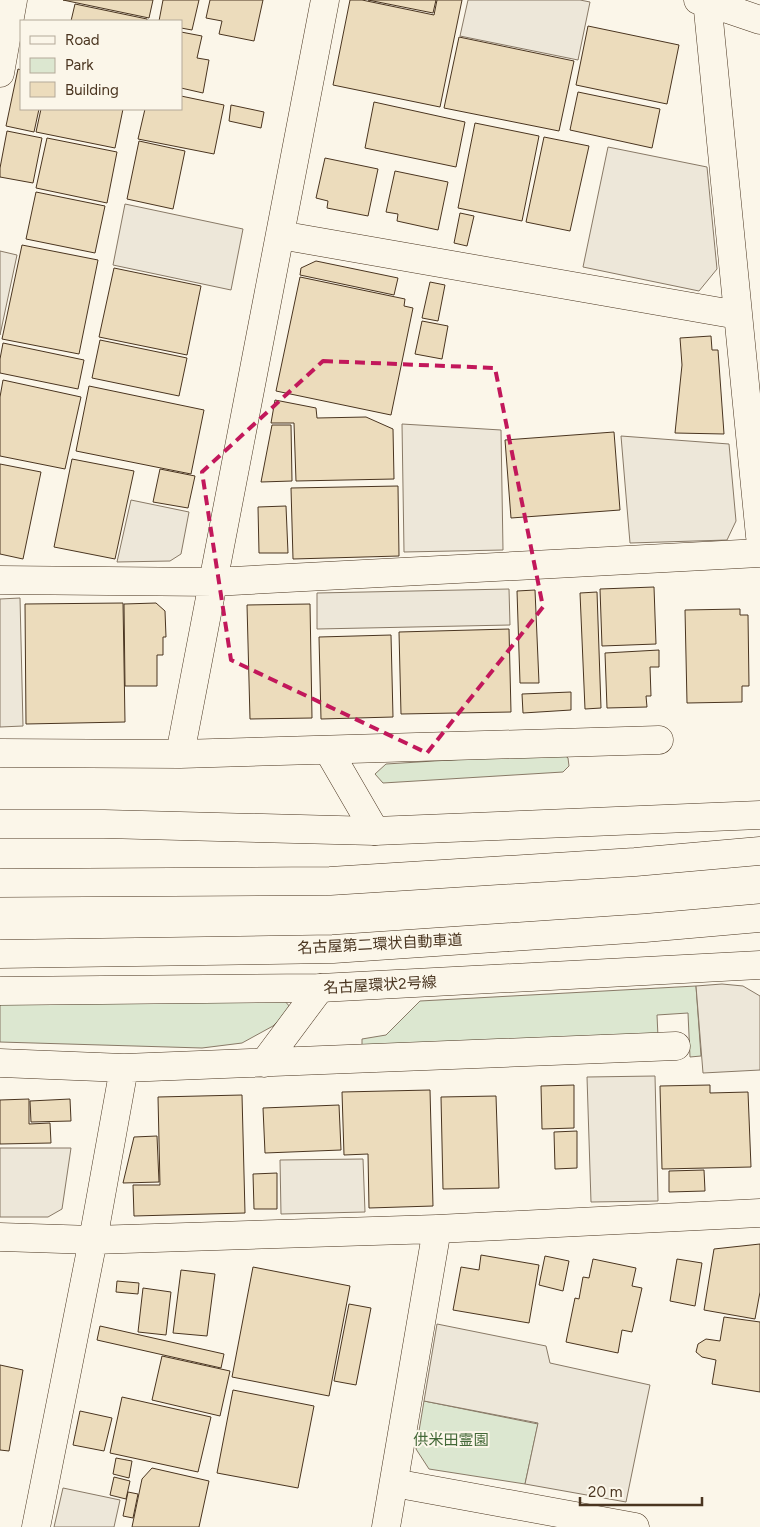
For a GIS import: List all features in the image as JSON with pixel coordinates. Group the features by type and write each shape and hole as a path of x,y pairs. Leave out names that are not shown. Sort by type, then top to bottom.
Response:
{"main road":[{"path":"0,73 14,0"},
{"path":"180,754 325,0"},
{"path":"760,20 704,1 760,536"},
{"path":"280,235 738,315"},
{"path":"0,580 213,582 760,553"},
{"path":"0,753 180,754 659,740"},
{"path":"328,750 375,831"},
{"path":"0,824 104,824 375,831 760,815"},
{"path":"0,883 330,881 635,862 760,852"},
{"name":"名古屋第二環状自動車道","path":"0,954 333,949 645,928 760,918"},
{"name":"名古屋環状2号線","path":"0,991 320,988 760,965"},
{"path":"264,1063 320,988"},
{"path":"0,1063 124,1068 676,1046"},
{"path":"36,1527 93,1240 124,1068"},
{"path":"0,1238 93,1240 437,1229 760,1214"},
{"path":"386,1527 437,1229"},
{"path":"394,1483 635,1527"}],"highlighted area":[{"path":"323,361 495,368 543,607 427,753 231,660 202,472"}],"green space":[{"path":"562,753 568,758 569,766 563,772 383,783 375,774 386,764"},
{"path":"696,986 701,1056 690,1057 688,1013 657,1015 658,1037 362,1049 362,1039 386,1035 420,1001"},
{"path":"283,999 291,1008 273,1026 242,1043 202,1048 0,1042 0,1002"},
{"name":"供米田霊園","path":"424,1401 538,1424 525,1484 429,1469 416,1449"}],"shaded area":[{"path":"468,0 580,0 590,2 578,60 460,36"},
{"path":"608,147 707,167 717,269 699,291 583,267"},
{"path":"125,204 243,229 231,290 113,265"},
{"path":"0,251 17,255 0,335"},
{"path":"402,424 501,430 503,550 404,552"},
{"path":"621,436 729,444 736,521 727,540 630,543"},
{"path":"131,500 189,512 181,554 170,561 117,562"},
{"path":"509,589 510,625 317,629 317,593"},
{"path":"20,598 23,726 0,727 0,599"},
{"path":"722,984 743,986 760,996 760,1070 703,1073 696,986"},
{"path":"655,1076 658,1201 591,1202 587,1077"},
{"path":"0,1148 71,1148 62,1209 48,1217 0,1217"},
{"path":"363,1159 365,1212 281,1214 280,1160"},
{"path":"437,1324 546,1346 550,1363 650,1385 626,1502 525,1484 538,1423 424,1401"},
{"path":"63,1488 120,1500 114,1527 54,1527"}],"building":[{"path":"63,0 153,0 149,18"},
{"path":"163,0 199,0 192,30 182,28 182,20 159,20"},
{"path":"210,0 263,0 254,41 219,34 222,21 206,18"},
{"path":"350,0 362,0 434,15 437,0 462,0 440,107 333,85"},
{"path":"368,0 436,0 433,13"},
{"path":"75,4 147,19 147,20 71,20"},
{"path":"588,26 679,45 667,104 576,85"},
{"path":"182,32 202,36 197,58 209,60 203,93 182,88"},
{"path":"459,37 574,61 559,131 444,108"},
{"path":"18,69 20,70 20,110 39,110 34,132 6,126"},
{"path":"578,92 660,109 652,148 570,130"},
{"path":"182,96 224,105 214,154 138,139 145,110 182,110"},
{"path":"374,102 465,122 456,167 365,148"},
{"path":"231,105 264,112 261,128 229,121"},
{"path":"41,110 123,110 115,148 36,132"},
{"path":"475,123 539,136 522,221 458,208"},
{"path":"7,131 42,138 33,183 0,177"},
{"path":"544,137 589,146 570,231 526,222"},
{"path":"47,138 117,152 107,203 36,188"},
{"path":"139,141 185,151 173,209 127,199"},
{"path":"325,158 378,169 368,216 327,208 328,201 316,198"},
{"path":"395,171 448,182 438,230 397,221 398,214 386,212"},
{"path":"36,192 105,206 95,253 26,239"},
{"path":"460,213 474,216 467,246 454,243"},
{"path":"22,245 98,260 79,354 2,339"},
{"path":"316,261 398,278 394,295 300,275 301,268"},
{"path":"114,268 201,286 187,355 99,337"},
{"path":"300,277 405,299 404,306 413,308 391,415 276,391"},
{"path":"430,282 445,285 438,321 422,318"},
{"path":"422,321 448,326 442,359 415,354"},
{"path":"711,336 712,350 718,350 724,434 675,433 682,365 680,338"},
{"path":"100,340 187,358 179,396 92,378"},
{"path":"3,343 84,360 78,389 0,373"},
{"path":"3,380 81,397 65,469 0,456 0,397"},
{"path":"89,386 204,410 191,474 76,451"},
{"path":"275,400 316,408 317,418 366,417 393,429 394,479 296,481 294,423 271,423"},
{"path":"272,425 291,425 292,481 261,482"},
{"path":"614,432 620,510 511,518 505,440"},
{"path":"72,459 134,471 115,559 54,547"},
{"path":"0,464 41,472 23,559 0,554"},
{"path":"160,469 195,476 188,508 153,502"},
{"path":"398,486 399,556 293,559 291,488"},
{"path":"286,506 288,553 259,553 258,507"},
{"path":"654,587 656,644 602,646 600,589"},
{"path":"535,590 539,683 520,683 517,591"},
{"path":"597,592 601,708 585,709 580,593"},
{"path":"123,603 125,722 26,724 25,604"},
{"path":"156,603 165,611 166,637 163,637 163,655 157,655 157,686 125,686 124,604"},
{"path":"310,604 312,718 250,719 247,605"},
{"path":"740,609 740,615 748,615 749,686 742,686 742,702 687,703 685,610"},
{"path":"509,629 511,712 401,714 399,632"},
{"path":"391,635 393,717 321,719 319,637"},
{"path":"659,650 659,667 650,667 651,696 646,696 647,707 607,708 605,653"},
{"path":"571,692 571,710 523,713 522,694"},
{"path":"574,1085 574,1128 542,1129 541,1086"},
{"path":"710,1085 710,1093 748,1092 751,1167 662,1169 660,1086"},
{"path":"430,1090 433,1206 369,1208 368,1154 344,1155 342,1092"},
{"path":"242,1095 245,1213 134,1216 133,1185 160,1185 158,1097"},
{"path":"496,1096 499,1188 443,1189 441,1097"},
{"path":"29,1099 29,1124 50,1123 51,1143 0,1144 0,1100"},
{"path":"70,1099 71,1121 31,1122 30,1101"},
{"path":"339,1105 341,1150 265,1153 263,1108"},
{"path":"577,1131 577,1168 555,1169 554,1132"},
{"path":"157,1136 159,1182 123,1183 134,1137"},
{"path":"704,1170 705,1191 669,1192 669,1171"},
{"path":"277,1173 277,1209 254,1209 253,1174"},
{"path":"760,1244 760,1292 755,1319 704,1310 714,1249"},
{"path":"481,1255 539,1265 529,1323 453,1310 461,1267 479,1270"},
{"path":"545,1256 569,1261 563,1291 539,1285"},
{"path":"593,1259 636,1268 632,1286 642,1288 632,1332 622,1330 618,1353 566,1342 575,1298 579,1299 583,1277 589,1278"},
{"path":"677,1259 702,1263 695,1306 670,1301"},
{"path":"253,1267 350,1286 329,1396 232,1377"},
{"path":"181,1270 215,1274 207,1336 173,1333"},
{"path":"117,1281 139,1283 138,1294 116,1292"},
{"path":"143,1288 171,1292 166,1335 138,1332"},
{"path":"349,1304 371,1308 356,1385 334,1381"},
{"path":"724,1317 760,1322 760,1392 712,1384 716,1360 702,1357 696,1352 698,1344 706,1339 720,1341"},
{"path":"100,1326 224,1354 221,1368 97,1340"},
{"path":"162,1356 230,1371 220,1416 152,1400"},
{"path":"0,1365 23,1370 9,1451 0,1450"},
{"path":"233,1390 314,1406 298,1488 217,1473"},
{"path":"122,1397 211,1417 198,1472 110,1453"},
{"path":"80,1411 112,1418 104,1451 73,1445"},
{"path":"116,1458 132,1461 129,1478 113,1474"},
{"path":"152,1468 209,1481 199,1527 132,1527 142,1479"},
{"path":"114,1477 130,1481 126,1499 110,1495"},
{"path":"128,1492 138,1494 133,1518 123,1516"}]}
